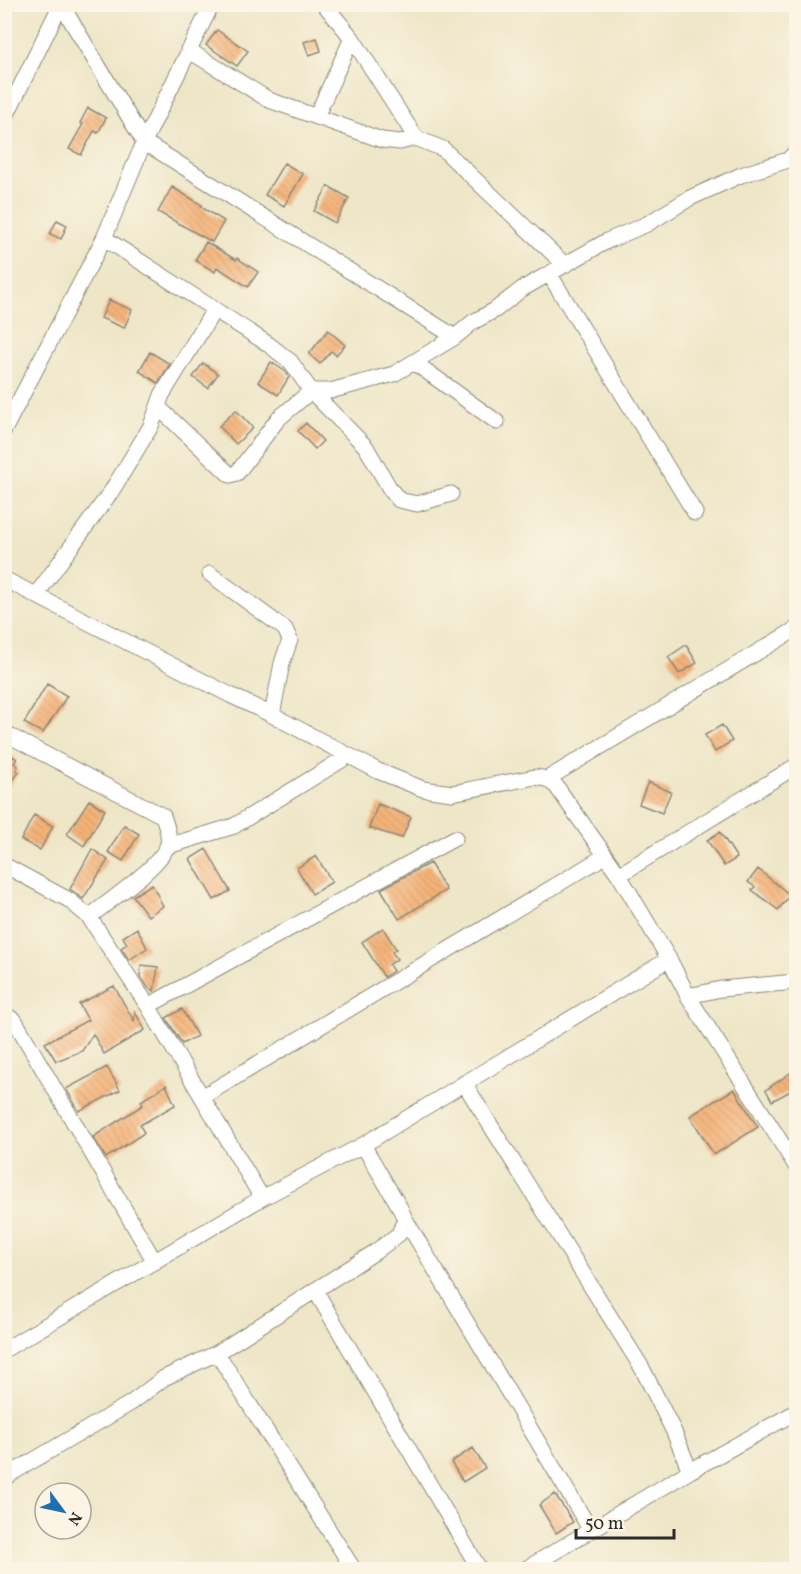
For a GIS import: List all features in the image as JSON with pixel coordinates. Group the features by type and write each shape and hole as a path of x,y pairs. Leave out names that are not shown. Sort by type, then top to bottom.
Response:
{"street":[{"path":"4,430 104,238 144,142 212,4"},
{"path":"324,4 352,38 416,138 443,149 566,265"},
{"path":"4,120 61,5"},
{"path":"61,5 144,142 455,337"},
{"path":"316,117 352,38"},
{"path":"188,50 269,100 382,140 400,142 416,138"},
{"path":"158,407 230,475 237,473 278,419 311,391 330,391 394,374 455,337 522,289 608,241 647,224 690,198 741,175 788,160 796,152"},
{"path":"104,238 291,362 311,391 366,447 390,489 399,500 417,504 451,494"},
{"path":"550,275 695,513"},
{"path":"36,594 111,492 151,426 162,395 214,310"},
{"path":"415,363 498,422"},
{"path":"210,574 285,629 290,640 282,663 272,715"},
{"path":"4,579 348,756 423,789 452,793 535,777 547,779 556,786 620,875 688,996 796,1166"},
{"path":"547,779 796,629"},
{"path":"4,733 163,816 169,836 168,846 159,860 89,917"},
{"path":"168,846 234,826 348,756"},
{"path":"620,875 796,766"},
{"path":"148,1006 454,838"},
{"path":"202,1097 605,856"},
{"path":"4,865 69,900 89,917 148,1006 262,1198"},
{"path":"4,1350 262,1198 363,1145 541,1039 669,959"},
{"path":"688,996 721,989 796,982"},
{"path":"4,1014 15,1021 154,1262"},
{"path":"464,1083 642,1368 674,1432 690,1471"},
{"path":"363,1145 405,1220 590,1529"},
{"path":"4,1458 8,1476 131,1403 164,1378 217,1353 375,1252 399,1234 405,1220"},
{"path":"315,1290 480,1569"},
{"path":"217,1353 354,1569"},
{"path":"524,1569 690,1471 796,1412"}],"building":[{"path":"217,30 248,51 237,66 206,45"},
{"path":"317,38 321,51 309,55 304,42"},
{"path":"88,108 106,118 98,133 94,131 81,155 69,149 83,124 80,123"},
{"path":"284,163 303,174 284,206 265,195"},
{"path":"328,186 349,198 335,223 314,211"},
{"path":"172,187 224,221 212,242 158,212"},
{"path":"57,220 67,225 61,239 50,234"},
{"path":"206,242 258,272 248,287 217,267 215,272 195,260"},
{"path":"109,300 132,310 124,328 101,318"},
{"path":"328,330 345,345 336,355 331,351 320,364 309,354"},
{"path":"150,352 170,364 158,383 139,371"},
{"path":"271,362 286,372 289,377 278,395 258,382"},
{"path":"203,363 218,374 208,388 193,377"},
{"path":"236,410 253,428 236,444 219,426"},
{"path":"306,423 323,441 315,449 298,431"},
{"path":"686,645 697,663 679,674 668,657"},
{"path":"47,684 67,696 43,733 24,723"},
{"path":"722,725 732,741 715,752 705,735"},
{"path":"4,751 17,759 14,763 18,766 16,770 19,772 4,794"},
{"path":"648,782 671,792 662,813 639,804"},
{"path":"89,800 105,810 84,846 67,834"},
{"path":"378,804 411,817 402,838 369,828"},
{"path":"34,815 53,826 40,850 21,840"},
{"path":"124,825 139,834 123,861 108,852"},
{"path":"720,832 737,858 724,866 707,840"},
{"path":"92,849 108,860 83,899 70,889"},
{"path":"206,849 230,891 214,900 190,859"},
{"path":"316,856 332,882 312,894 297,868"},
{"path":"430,863 446,890 399,919 381,889"},
{"path":"758,869 790,895 778,910 752,890 755,887 748,882"},
{"path":"152,884 163,906 148,916 133,896"},
{"path":"137,928 147,948 129,960 121,948 127,944 123,937"},
{"path":"383,928 396,949 392,952 397,959 389,965 393,971 384,977 362,942"},
{"path":"141,965 158,967 154,991 149,989 140,976"},
{"path":"114,986 134,1021 135,1012 145,1030 104,1054 93,1034 82,1051 56,1061 45,1043 88,1020 79,1004"},
{"path":"182,1009 197,1036 182,1044 166,1018"},
{"path":"107,1067 120,1090 79,1111 66,1089"},
{"path":"796,1069 796,1088 772,1101 766,1090"},
{"path":"166,1085 175,1105 140,1125 144,1133 106,1158 93,1137 143,1105 141,1101"},
{"path":"734,1089 758,1127 714,1155 690,1116"},
{"path":"473,1448 485,1468 463,1482 451,1462"},
{"path":"555,1494 573,1522 556,1533 539,1505"}]}
